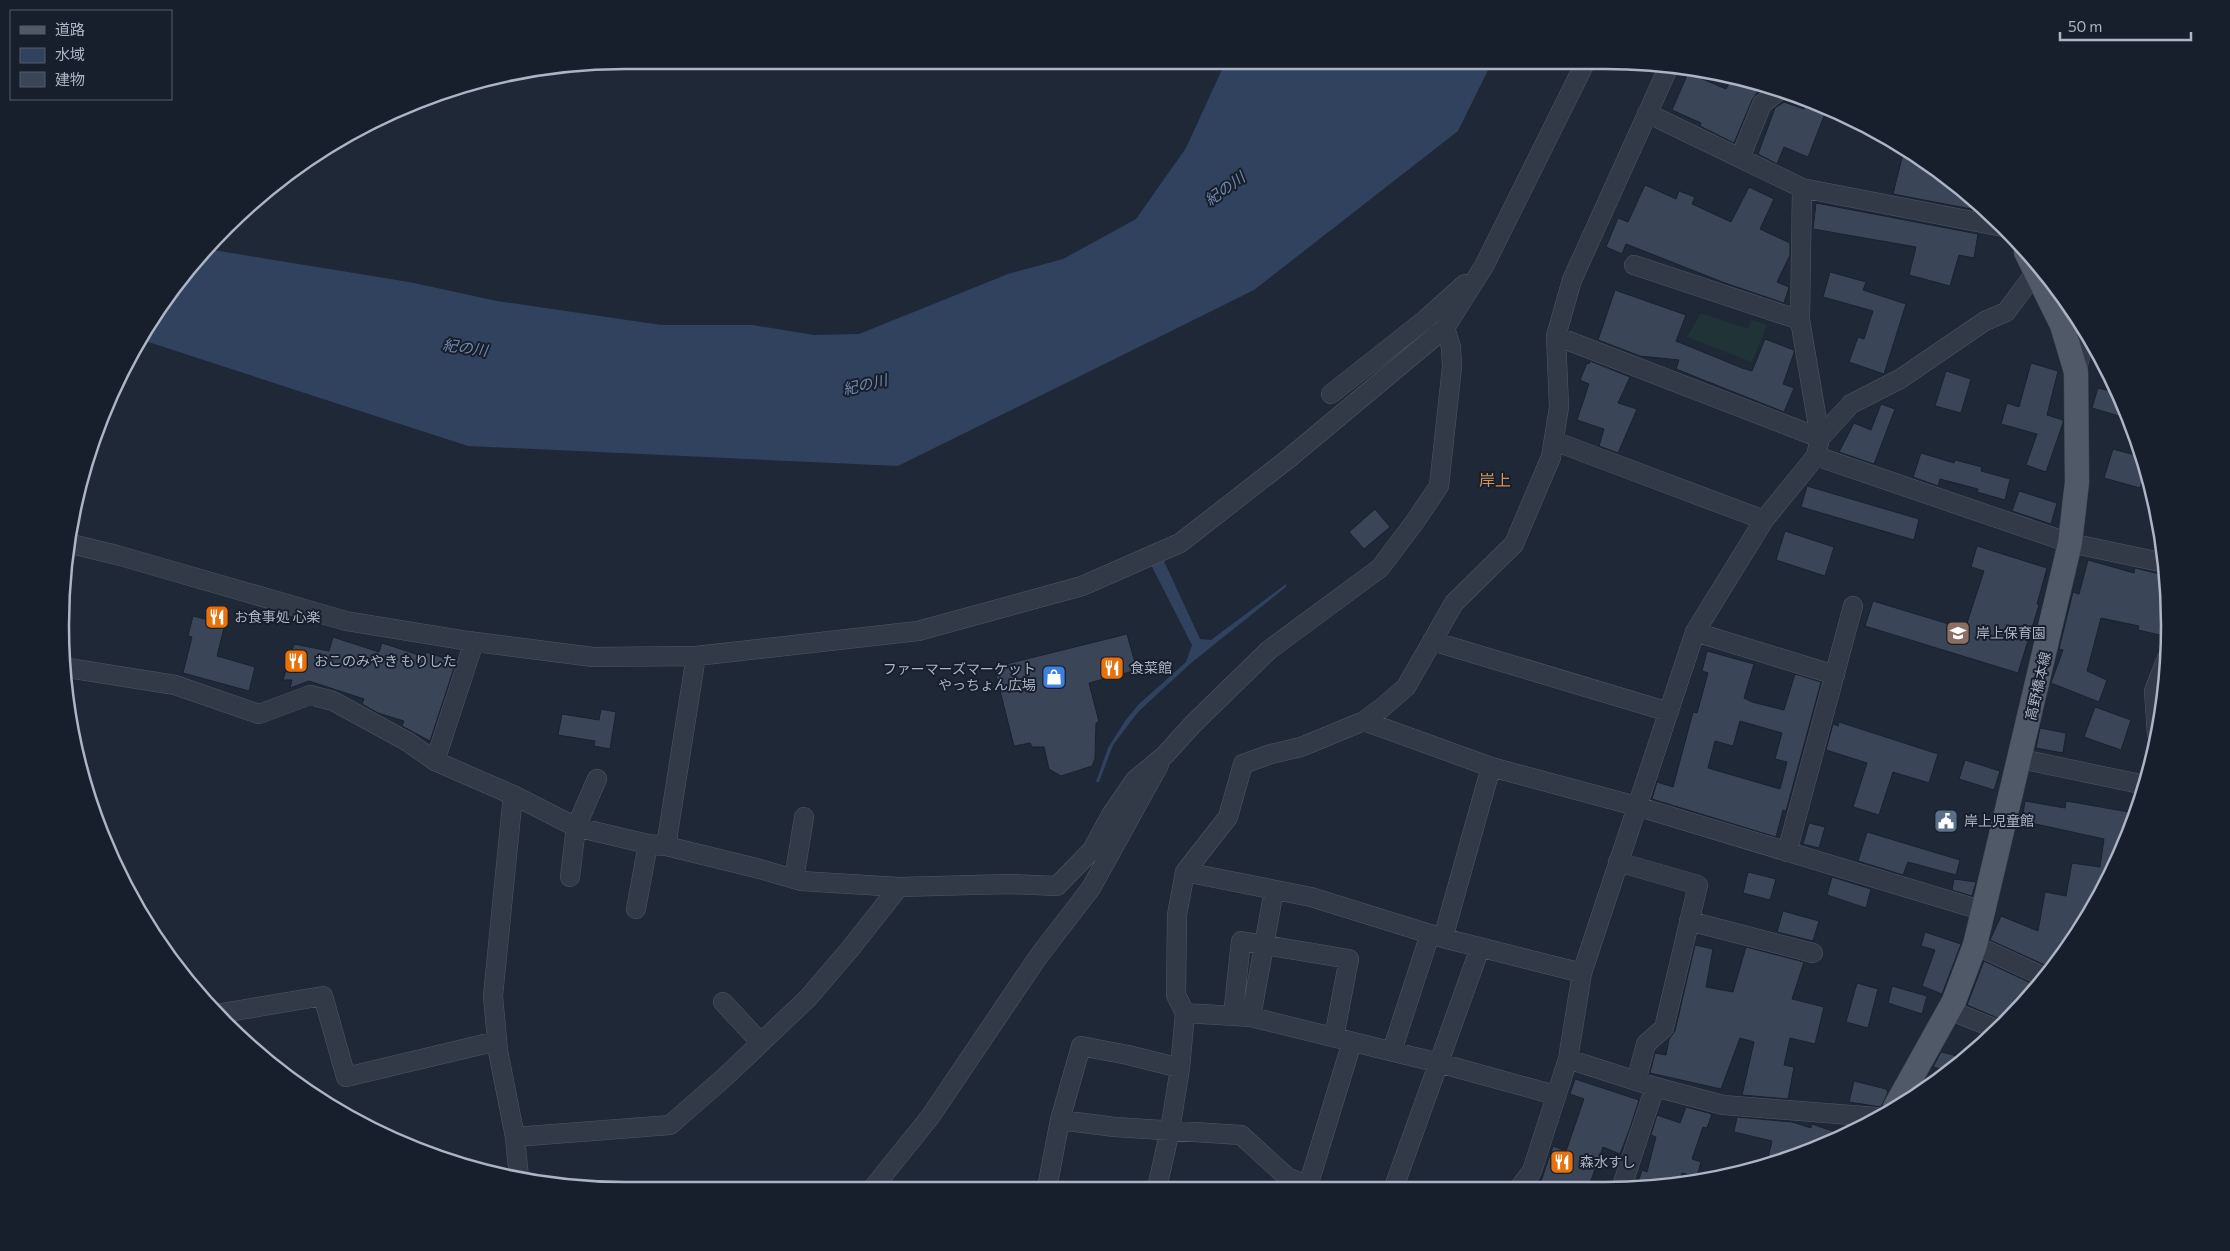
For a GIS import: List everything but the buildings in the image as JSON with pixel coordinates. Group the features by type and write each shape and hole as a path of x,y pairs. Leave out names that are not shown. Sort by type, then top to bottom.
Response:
{"main road":[{"name":"高野橋本線","path":"1901,1096 1949,1010 1975,945 2021,759 2070,543 2077,482 2076,372 2062,325 2039,278"}],"street":[{"path":"75,545 117,555 346,621 474,642 593,657 696,656 918,631 1082,586 1180,543 1288,459 1445,328 1484,266 1582,69"},
{"path":"1158,1182 1170,1130 1180,1068 1186,1013 1176,994 1177,915 1185,872 1228,817 1243,764 1271,754 1300,747 1364,721 1406,687 1454,602 1514,544 1551,457 1559,407 1556,336 1572,280 1666,73"},
{"path":"1740,158 1762,104 1774,95"},
{"path":"1647,113 1802,188 1990,225"},
{"path":"1802,188 1800,320 1818,447"},
{"path":"1634,265 1800,320"},
{"path":"1331,394 1426,319 1484,266"},
{"path":"1524,1182 1532,1171 1568,1059 1582,973 1695,632 1764,520 1851,404 1900,380 1985,321 2006,312 2029,266"},
{"path":"71,668 175,685 259,714 310,695 333,701 408,742 435,761 513,795 576,827 794,879 837,885 899,887 1009,884 1057,886 1092,850 1111,815 1135,780 1165,756 1193,724 1269,650 1380,568 1439,486 1452,367 1451,346 1445,328"},
{"path":"1556,336 1818,447 2070,543 2157,561"},
{"path":"2076,372 2084,342"},
{"path":"1554,441 1764,520"},
{"path":"1787,852 1853,606"},
{"path":"1695,632 1835,674"},
{"path":"1432,641 1669,712"},
{"path":"435,761 474,642"},
{"path":"636,909 657,845 696,656"},
{"path":"2155,705 2154,691 2158,680"},
{"path":"1364,721 1491,767 1636,806 1984,911"},
{"path":"878,1182 930,1116 1038,957 1091,888 1165,756"},
{"path":"2021,759 2138,784"},
{"path":"1392,1051 1436,936 1491,767"},
{"path":"570,877 576,827 598,780"},
{"path":"513,795 493,996 497,1041 515,1136 518,1172"},
{"path":"794,879 804,817"},
{"path":"1618,862 1698,885 1664,1028 1646,1044 1636,1081"},
{"path":"1185,872 1311,897 1436,936 1582,973"},
{"path":"515,1136 670,1126 808,998 899,887"},
{"path":"1264,944 1274,890"},
{"path":"1689,921 1813,953"},
{"path":"1242,1016 1241,941 1349,959 1343,1039 1310,1182"},
{"path":"1975,945 2038,974"},
{"path":"1396,1182 1480,948"},
{"path":"226,1012 323,996 346,1077 497,1041"},
{"path":"723,1002 760,1042"},
{"path":"1949,1010 1990,1026"},
{"path":"1186,1013 1242,1016 1440,1063 1555,1095"},
{"path":"1048,1182 1060,1120 1081,1046 1180,1068"},
{"path":"1568,1059 1655,1087 1723,1105 1867,1116"},
{"path":"1624,1181 1655,1087"},
{"path":"1060,1120 1115,1127 1241,1135 1285,1182"}],"green space":[{"path":"1701,313 1748,329 1752,320 1767,325 1752,362 1687,337"}],"water":[{"name":"紀の川","path":"1222,69 1489,69 1458,131 1254,290 898,466 468,446 147,341 184,287 214,250 409,282 497,301 661,325 752,325 814,335 859,334 1008,274 1063,259 1136,219 1186,148"},
{"path":"1163,559 1200,639 1211,640 1286,584 1286,587 1191,663 1138,712 1113,745 1099,782 1096,782 1108,748 1125,721 1139,704 1186,662 1192,645 1151,565"}],"place":[{"name":"お食事処 心楽","path":"217,617"},
{"name":"岸上保育園","path":"1958,633"},
{"name":"おこのみやき もりした","path":"296,661"},
{"name":"食菜館","path":"1112,668"},
{"name":"ファーマーズマーケット やっちょん広場","path":"1054,677"},
{"name":"岸上児童館","path":"1946,821"},
{"name":"森水すし","path":"1562,1162"}],"district":[{"name":"岸上","path":"1495,480"}]}
